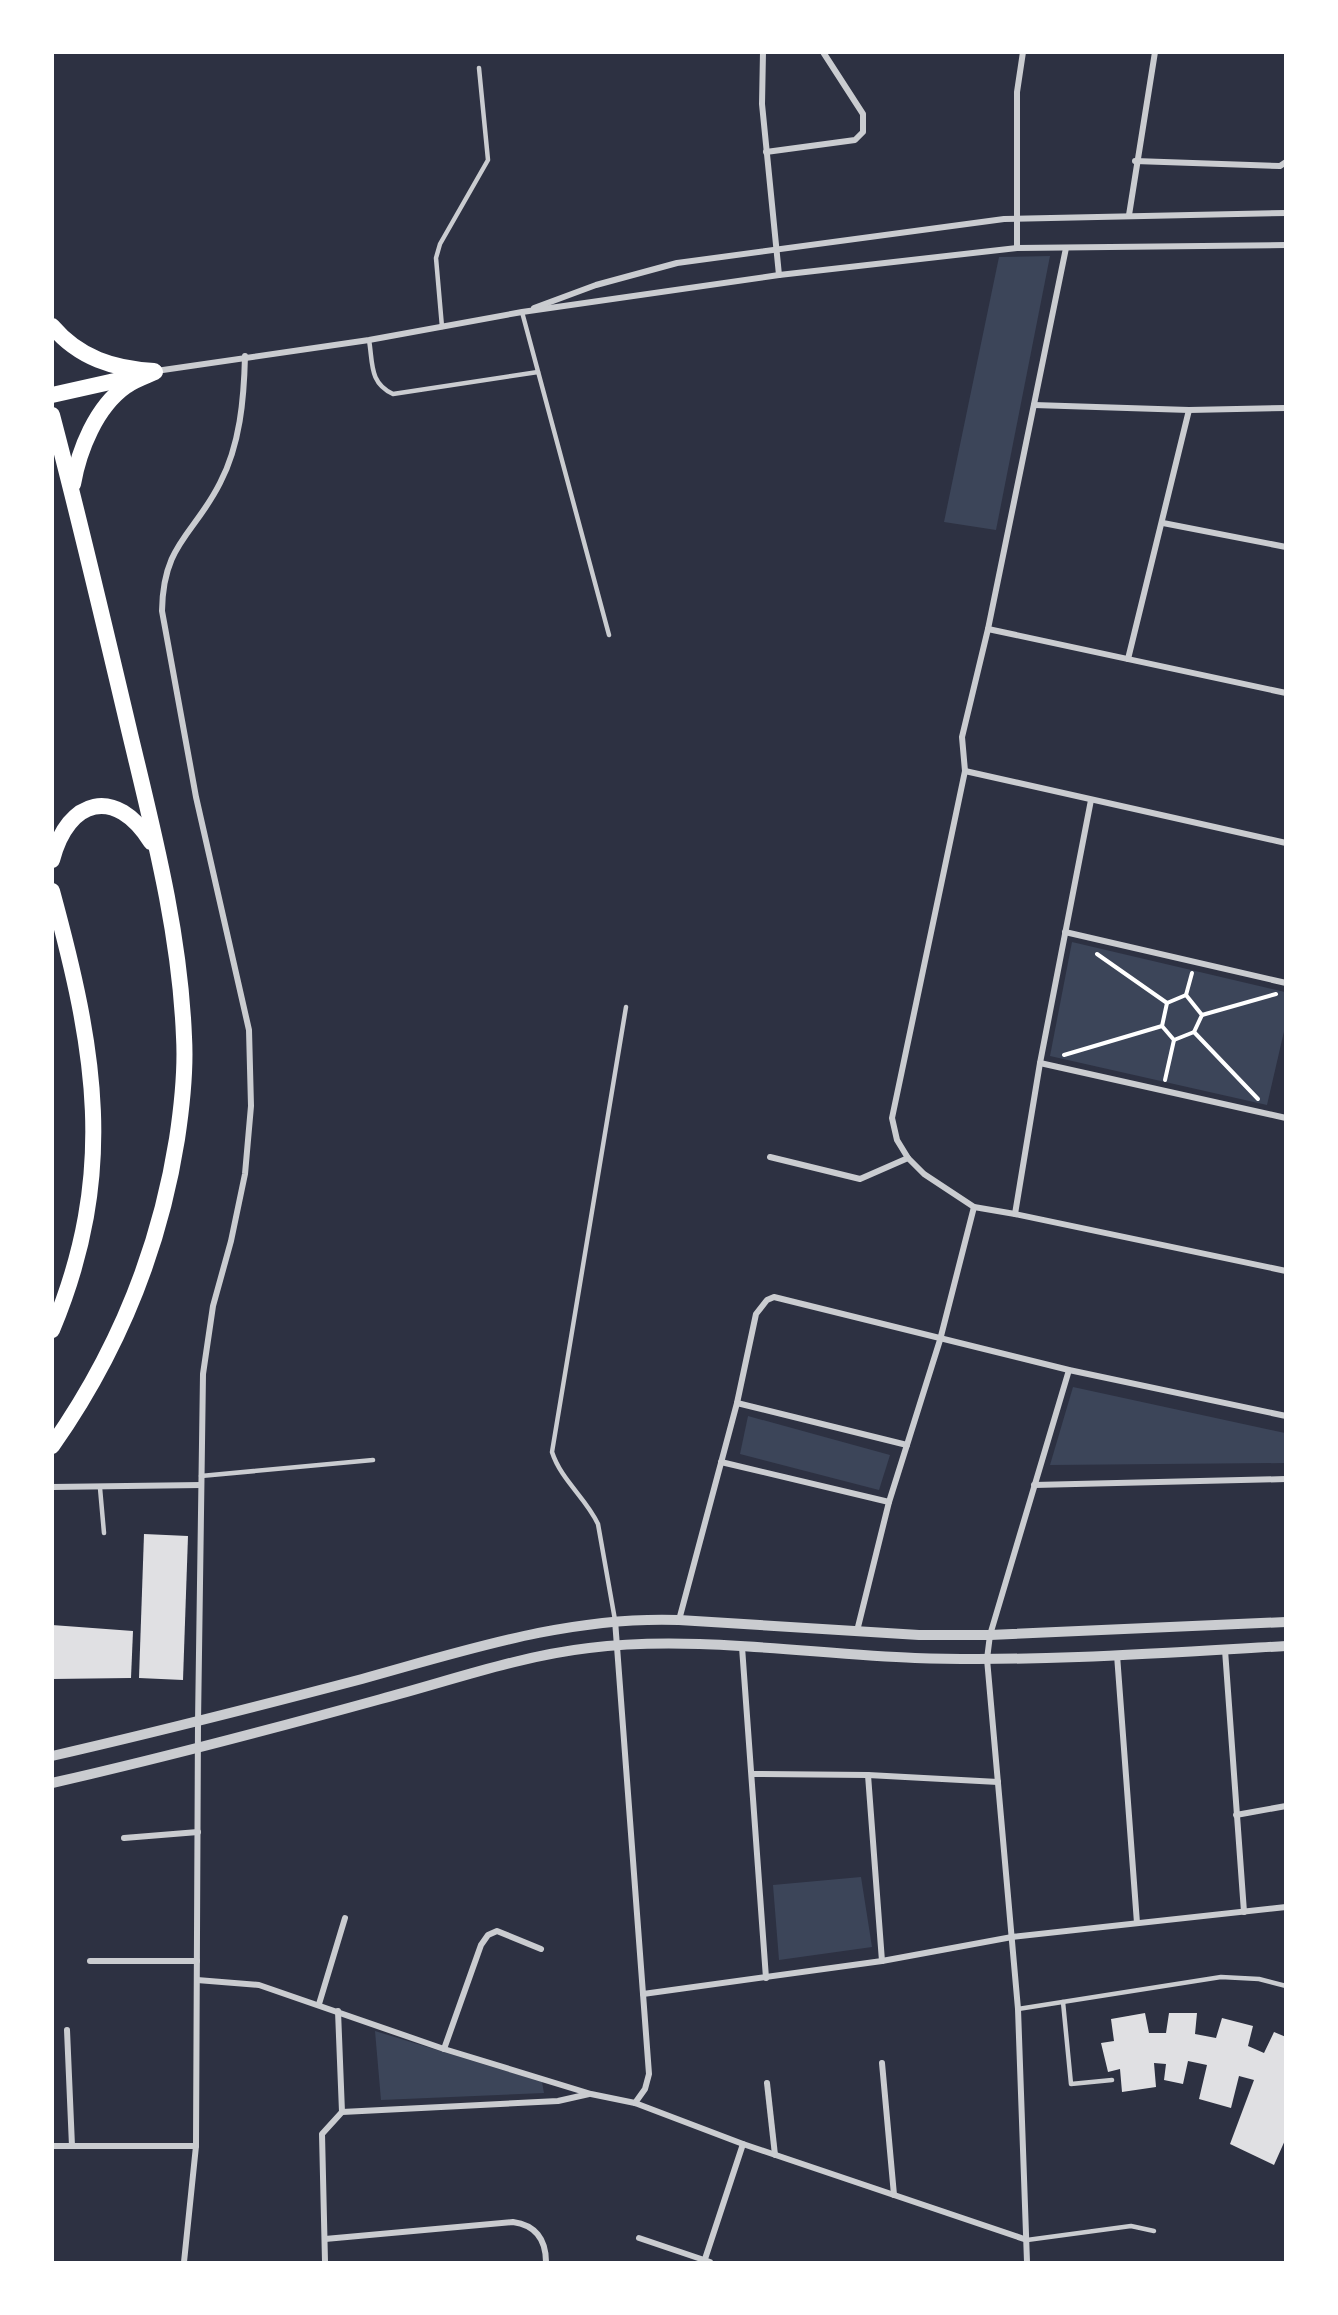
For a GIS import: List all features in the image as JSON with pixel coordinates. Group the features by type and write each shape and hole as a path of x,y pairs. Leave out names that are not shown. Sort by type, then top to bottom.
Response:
{"highway":[{"path":"52,326 72,345 102,362 118,368 155,372"},
{"path":"52,395 155,372"},
{"path":"72,488 84,445 102,413 126,386 155,372"},
{"path":"52,415 72,488 158,853 181,987 185,1039 180,1116 171,1176 151,1254 124,1323 99,1374 52,1446"},
{"path":"52,860 57,840 68,823 84,811 104,807 132,817 158,853"},
{"path":"52,891 82,1007 94,1102 88,1207 81,1247 52,1330"}],"street":[{"path":"764,52 762,104 779,275"},
{"path":"766,152 855,140 863,132 863,114 823,52"},
{"path":"1016,52 1023,56 1017,92 1017,248"},
{"path":"1129,215 1135,161 1155,52"},
{"path":"1135,161 1280,166 1286,162"},
{"path":"522,312 642,271 677,263 776,249 1016,219 1286,213"},
{"path":"155,372 245,356 369,340 522,312 779,275 1017,248 1286,245"},
{"path":"1066,248 988,629 962,737 965,771 892,1118 897,1140 908,1158 924,1174 974,1207 1286,1271"},
{"path":"184,2262 196,2146 201,1476 207,1339 245,1174 251,1068 249,1030 196,797 162,611 162,596 169,563 177,546 220,484 231,457 243,401 245,356"},
{"path":"1034,405 1189,410 1286,408"},
{"path":"1128,659 1189,410"},
{"path":"1163,523 1286,547"},
{"path":"988,629 1286,693"},
{"path":"965,771 1286,843"},
{"path":"1016,1214 1040,1063 1091,800"},
{"path":"1065,932 1286,983"},
{"path":"1040,1063 1286,1118"},
{"path":"770,1158 860,1179 908,1158"},
{"path":"857,1631 889,1502 940,1340 974,1207"},
{"path":"679,1620 737,1403 756,1314 766,1300 774,1297 940,1340 1069,1370 1286,1416"},
{"path":"1027,2262 1018,2009 987,1659 990,1635 1069,1370"},
{"path":"737,1403 907,1445"},
{"path":"721,1462 889,1502"},
{"path":"1034,1485 1286,1479"},
{"path":"52,1487 201,1485"},
{"path":"615,1620 649,2074 645,2089 635,2103"},
{"path":"52,1756 198,1723 523,1635 615,1620 679,1620 919,1635 990,1635 1286,1622"},
{"path":"52,1783 199,1749 525,1660 571,1650 617,1645 742,1647 849,1655 987,1659 1286,1646"},
{"path":"742,1647 766,1978"},
{"path":"1224,1650 1244,1912"},
{"path":"1117,1653 1137,1923"},
{"path":"753,1774 868,1775 998,1782"},
{"path":"868,1775 882,1961"},
{"path":"1236,1815 1286,1806"},
{"path":"124,1838 198,1832"},
{"path":"643,1994 882,1961 1012,1937 1286,1907"},
{"path":"319,2004 345,1918"},
{"path":"444,2049 481,1945 488,1935 497,1931 541,1949"},
{"path":"90,1961 197,1960"},
{"path":"197,1980 259,1985 444,2049 591,2094 635,2103 743,2144 1027,2240"},
{"path":"338,2011 342,2112"},
{"path":"67,2030 72,2146"},
{"path":"882,2063 894,2195"},
{"path":"767,2083 775,2155"},
{"path":"325,2262 322,2133 342,2112 558,2101 591,2094"},
{"path":"639,2238 706,2262 743,2144"},
{"path":"52,2146 196,2146"},
{"path":"325,2239 513,2222 527,2224 537,2234 546,2251 546,2262"}],"lane":[{"path":"442,327 436,258 440,244 488,160 479,69"},
{"path":"522,312 609,635"},
{"path":"369,340 375,380 381,388 393,394 538,372"},
{"path":"615,1620 598,1524 593,1513 556,1466 552,1452 626,1007"},
{"path":"201,1476 373,1460"},
{"path":"100,1488 104,1533"},
{"path":"1018,2009 1221,1977 1259,1979 1286,1986"},
{"path":"1063,2002 1071,2084 1112,2080"},
{"path":"1027,2240 1131,2226 1154,2231"}],"path":[{"path":"1093,951 1167,1003"},
{"path":"1186,995 1196,962"},
{"path":"1174,1040 1194,1032 1202,1015 1286,992"},
{"path":"1167,1003 1186,995"},
{"path":"1186,995 1202,1015"},
{"path":"1161,1026 1167,1003"},
{"path":"1040,1063 1161,1026"},
{"path":"1161,1026 1174,1040"},
{"path":"1194,1032 1274,1115"},
{"path":"1162,1090 1174,1040"}],"shaded area":[{"path":"1050,256 996,530 944,522 999,257"},
{"path":"1072,942 1285,992 1285,1027 1267,1105 1050,1056"},
{"path":"1073,1387 1285,1433 1285,1463 1050,1465"},
{"path":"748,1416 890,1455 879,1490 740,1454"},
{"path":"861,1877 872,1947 779,1960 773,1885"},
{"path":"375,2031 542,2082 544,2093 381,2100"}],"building":[{"path":"144,1534 188,1536 183,1680 139,1678"},
{"path":"52,1625 133,1631 131,1678 52,1679"},
{"path":"1145,2013 1149,2033 1166,2033 1169,2013 1197,2013 1195,2034 1216,2038 1222,2018 1253,2026 1248,2046 1264,2053 1274,2032 1286,2037 1286,2138 1274,2165 1230,2144 1254,2080 1239,2076 1231,2108 1199,2099 1207,2065 1188,2061 1183,2084 1164,2080 1166,2064 1154,2063 1156,2087 1122,2092 1120,2069 1108,2072 1101,2043 1114,2041 1111,2019"}]}
